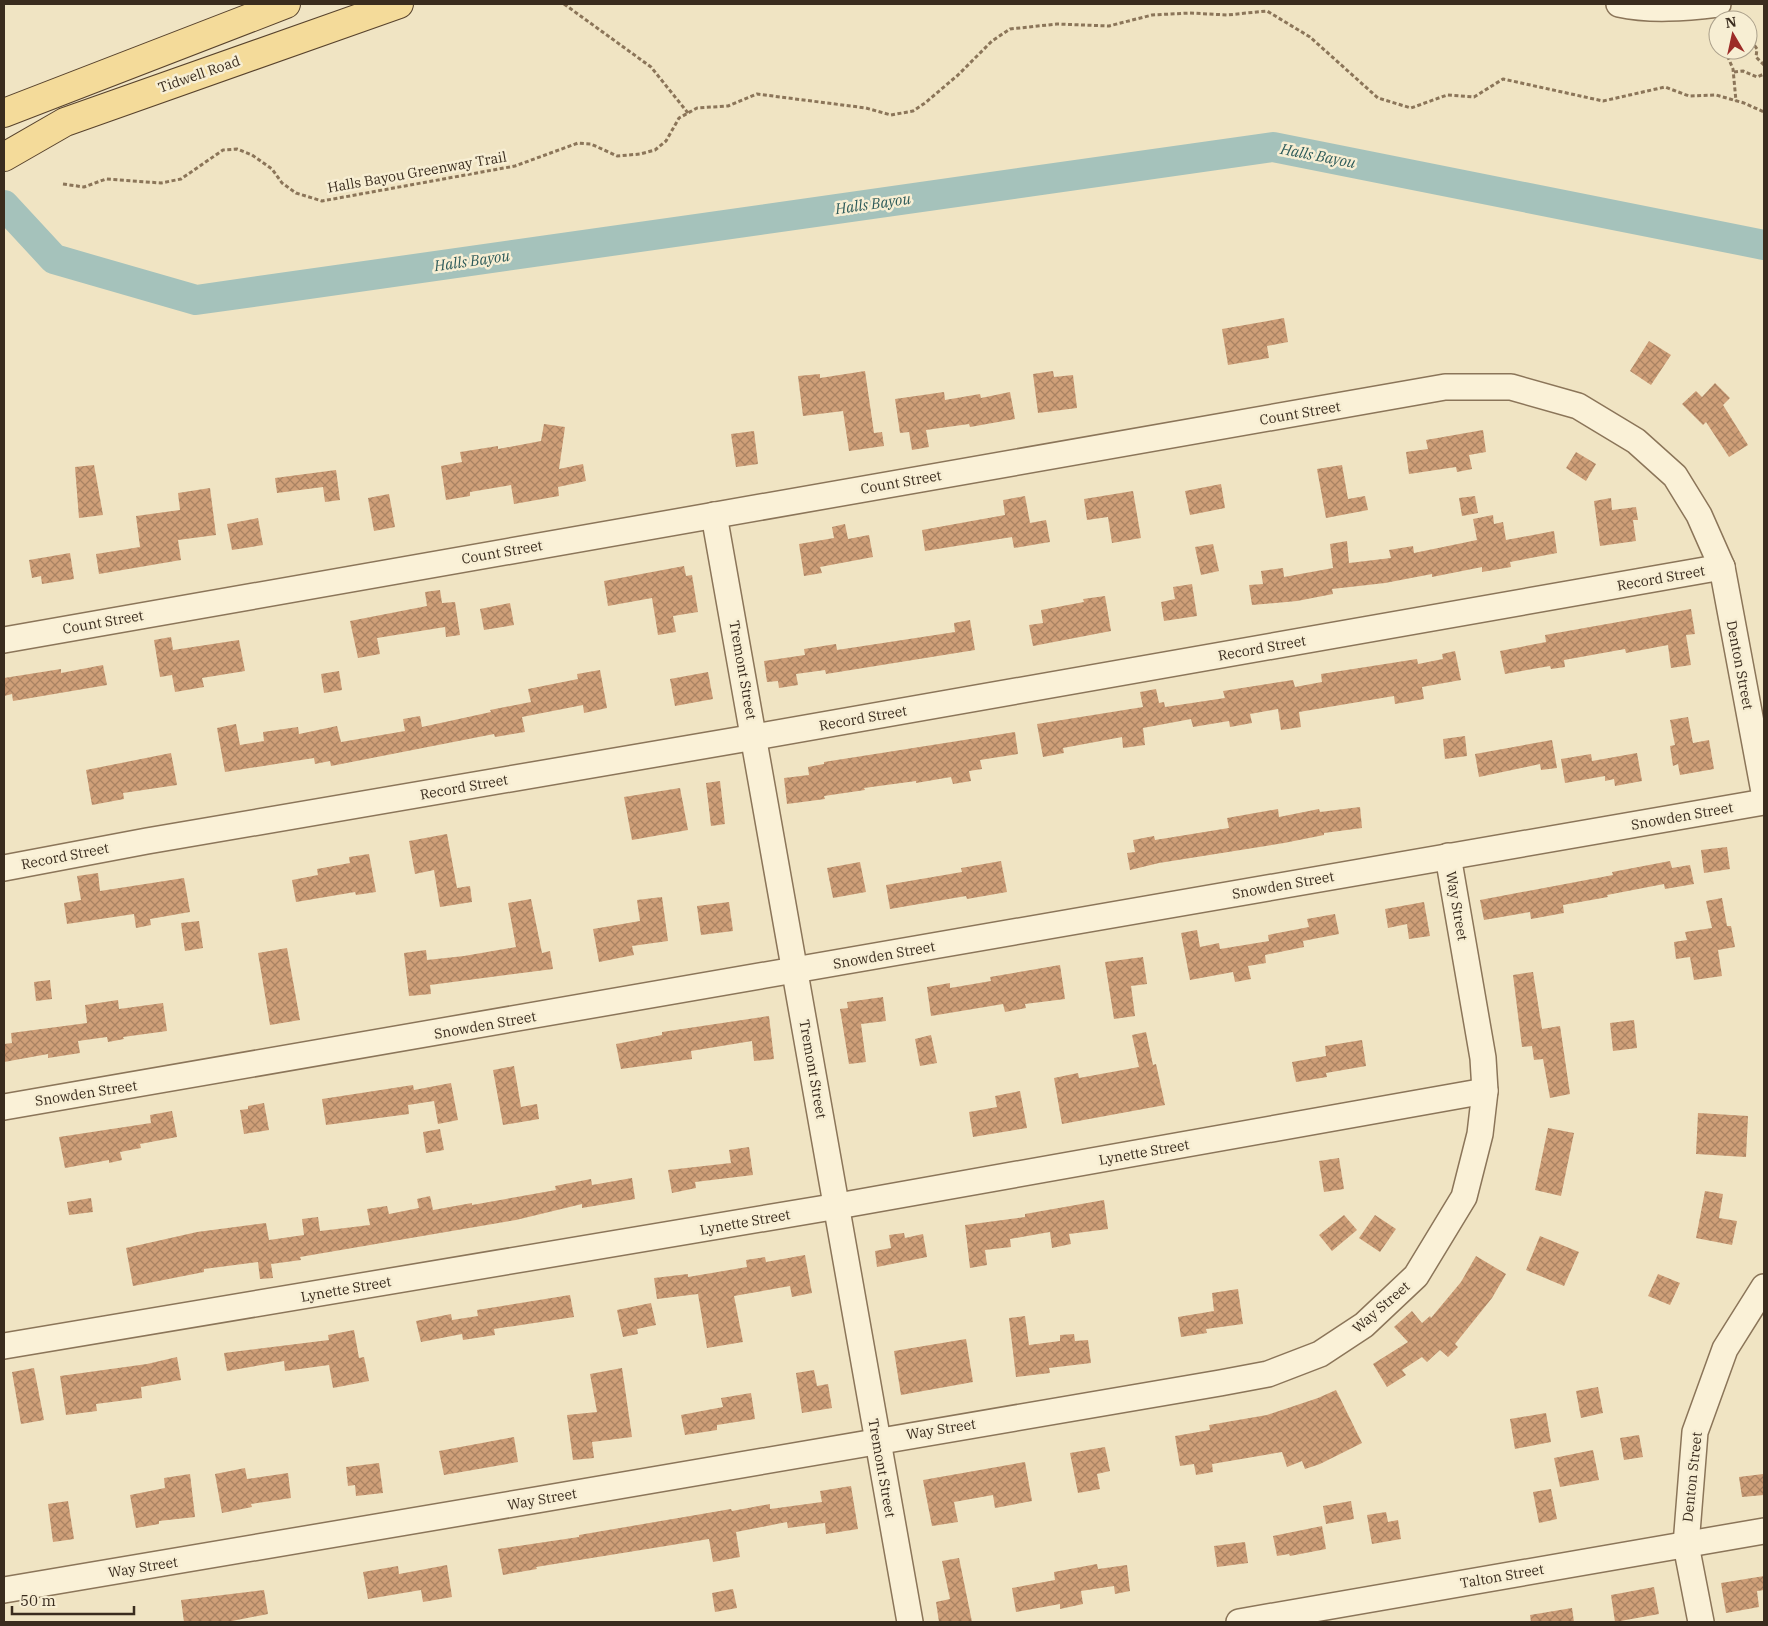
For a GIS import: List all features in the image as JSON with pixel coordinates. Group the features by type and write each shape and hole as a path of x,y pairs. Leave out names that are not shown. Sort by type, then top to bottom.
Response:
{"main road":[{"path":"15,108 286,4"},
{"name":"Tidwell Road","path":"4,157 65,122 399,4"}],"street":[{"path":"1619,4 1636,8 1676,8 1718,4"},
{"name":"Count Street","path":"4,640 1445,387 1511,387 1578,406 1636,441 1675,476 1699,515 1722,567"},
{"name":"Tremont Street","path":"714,515 838,1206 876,1440 910,1622"},
{"name":"Record Street","path":"4,868 147,841 755,737 1722,567"},
{"name":"Denton Street","path":"1722,567 1764,792"},
{"name":"Snowden Street","path":"4,1107 1764,802"},
{"name":"Way Street","path":"4,1590 237,1552 876,1440 1230,1382 1268,1374 1320,1354 1364,1325 1416,1276 1464,1197 1480,1134 1485,1091 1483,1058 1448,856"},
{"name":"Lynette Street","path":"4,1346 838,1206 1485,1091"},
{"name":"Denton Street","path":"1701,1622 1686,1545 1695,1432 1725,1349 1764,1287"},
{"name":"Talton Street","path":"1239,1622 1764,1531"}],"path":[{"path":"564,4 651,67 688,112 697,108 728,106 757,94 866,108 891,115 912,111 926,103 958,75 992,41 1010,29 1057,24 1109,26 1152,16 1267,11 1310,37 1378,98 1411,108 1447,95 1474,97 1503,79 1603,101 1665,87 1689,96 1716,96 1736,101 1764,112"},
{"path":"1731,60 1736,101"},
{"path":"1734,72 1743,71 1757,77 1764,74"},
{"name":"Halls Bayou Greenway Trail","path":"63,184 84,187 106,179 161,183 181,179 223,150 238,149 252,155 272,169 282,183 296,193 322,201 515,166 578,143 591,144 617,156 640,154 655,150 666,140 679,118 688,112"}],"building":[{"path":"1284,318 1288,342 1267,346 1269,358 1228,365 1222,329"},
{"path":"1649,341 1671,355 1651,385 1630,371"},
{"path":"865,371 874,433 882,432 884,446 849,451 843,411 803,416 798,376 820,374 820,378"},
{"path":"1053,371 1054,377 1073,375 1077,408 1038,413 1033,374"},
{"path":"1715,383 1730,398 1723,405 1748,445 1729,457 1706,422 1703,425 1682,404 1696,391 1702,397"},
{"path":"944,392 945,400 980,394 981,398 1010,392 1015,419 970,427 969,424 926,430 929,447 912,450 909,432 900,433 895,399"},
{"path":"544,424 565,427 559,469 583,464 586,481 558,487 559,496 514,504 511,485 470,492 470,496 446,500 441,466 462,462 460,452 498,446 498,449 541,441"},
{"path":"1483,430 1486,452 1469,455 1472,469 1457,472 1456,467 1409,474 1406,452 1428,449 1426,440"},
{"path":"754,431 758,464 736,467 731,434"},
{"path":"1576,452 1596,464 1586,481 1566,468"},
{"path":"94,465 103,515 79,518 75,467"},
{"path":"1342,465 1348,499 1365,496 1368,510 1326,518 1317,469"},
{"path":"336,470 340,500 325,502 323,487 277,493 275,478"},
{"path":"1221,484 1225,508 1190,515 1185,491"},
{"path":"210,488 216,535 178,540 181,560 99,574 96,554 140,547 136,516 180,510 178,493"},
{"path":"1133,491 1141,538 1112,543 1108,517 1087,520 1084,499"},
{"path":"389,494 395,527 374,531 368,498"},
{"path":"1025,496 1030,523 1046,520 1050,542 1014,548 1012,537 925,551 922,530 1005,515 1003,500"},
{"path":"1475,496 1478,513 1462,516 1459,498"},
{"path":"1611,498 1612,510 1636,507 1638,520 1633,520 1636,541 1600,546 1594,501"},
{"path":"1493,515 1494,524 1503,522 1506,540 1554,531 1557,553 1510,562 1511,567 1482,572 1482,567 1432,577 1432,574 1385,583 1332,589 1333,594 1297,601 1252,605 1249,585 1263,584 1261,571 1283,568 1284,577 1333,568 1330,544 1347,541 1349,563 1391,558 1389,550 1413,546 1414,553 1477,540 1473,519"},
{"path":"258,518 263,545 232,550 227,524"},
{"path":"845,524 848,539 869,535 873,557 820,567 822,573 804,576 799,544 834,538 832,527"},
{"path":"1213,544 1219,571 1201,575 1195,547"},
{"path":"70,553 74,579 42,584 41,576 32,578 29,560"},
{"path":"684,566 686,576 692,575 698,612 673,616 676,632 658,635 652,598 608,606 604,581"},
{"path":"1192,584 1197,616 1164,621 1161,602 1175,599 1173,587"},
{"path":"440,590 442,603 455,602 460,635 446,637 445,627 377,638 380,654 358,658 350,621 427,606 425,592"},
{"path":"1105,596 1111,631 1033,646 1029,625 1043,623 1041,610 1084,602 1083,599"},
{"path":"510,603 514,625 484,630 480,609"},
{"path":"1691,609 1695,634 1686,635 1691,665 1671,668 1668,645 1626,653 1625,649 1564,660 1565,667 1551,669 1550,666 1505,674 1500,651 1546,642 1545,635"},
{"path":"970,620 975,650 826,674 825,670 796,674 798,685 779,688 778,681 767,682 764,661 805,655 804,649 836,644 837,650 955,632 954,623"},
{"path":"171,637 173,650 239,640 245,671 202,678 204,687 175,692 172,675 160,677 154,640"},
{"path":"1455,651 1461,680 1422,687 1424,699 1395,704 1394,696 1299,712 1301,727 1281,730 1278,709 1250,714 1252,723 1230,727 1229,721 1193,727 1191,719 1143,728 1145,745 1123,748 1122,737 1063,748 1064,753 1043,757 1037,724 1143,707 1140,692 1156,689 1159,703 1164,702 1165,707 1225,698 1223,691 1293,680 1295,687 1322,682 1321,674 1417,659 1418,664 1443,659 1442,654"},
{"path":"103,665 107,685 13,701 12,694 4,696 4,678 61,669 61,673"},
{"path":"600,670 607,708 584,713 583,705 522,717 525,732 495,737 494,734 331,766 330,761 315,764 314,758 225,772 217,728 236,724 240,745 264,741 263,732 298,727 299,734 337,726 341,742 405,731 403,719 420,716 422,727 531,702 528,689 578,679 577,674"},
{"path":"339,671 342,690 324,693 321,674"},
{"path":"708,672 713,699 675,706 670,679"},
{"path":"1688,717 1693,743 1709,740 1714,769 1680,775 1678,764 1673,766 1670,746 1675,745 1670,720"},
{"path":"1015,732 1018,754 980,760 982,769 969,771 971,781 953,784 951,777 916,783 916,781 864,788 865,790 824,796 825,799 787,804 784,778 809,775 808,767 824,764 824,762"},
{"path":"1465,736 1467,756 1445,759 1443,739"},
{"path":"1552,740 1557,768 1541,770 1540,764 1479,777 1475,754"},
{"path":"171,753 177,785 123,793 124,799 92,805 86,770"},
{"path":"1637,753 1642,781 1615,786 1614,779 1605,781 1605,776 1565,783 1561,759 1591,754 1592,761"},
{"path":"720,781 725,824 711,826 706,783"},
{"path":"680,788 688,830 632,840 624,797"},
{"path":"1360,807 1362,828 1324,833 1324,835 1284,843 1159,863 1130,870 1127,853 1135,852 1133,840 1154,836 1155,840 1229,828 1227,818 1278,809 1279,817 1319,809 1320,812"},
{"path":"447,834 457,888 470,886 472,902 440,907 434,870 415,874 409,841"},
{"path":"1727,847 1730,869 1704,873 1701,850"},
{"path":"369,854 376,892 356,895 355,892 296,902 292,880 318,875 317,869 350,863 349,857"},
{"path":"1001,861 1007,892 967,899 966,896 890,909 886,885 962,872 961,868"},
{"path":"1670,861 1672,868 1690,865 1694,884 1665,889 1664,884 1607,895 1608,897 1563,905 1564,913 1531,919 1530,912 1484,920 1480,900 1613,875 1612,872"},
{"path":"860,862 866,892 833,898 827,868"},
{"path":"98,873 100,891 184,878 190,912 150,919 151,925 136,928 134,914 67,924 64,903 81,900 77,876"},
{"path":"662,897 668,941 632,946 634,955 599,962 593,929 640,921 637,900"},
{"path":"1722,898 1727,926 1731,926 1735,947 1718,950 1722,976 1694,980 1690,957 1676,959 1674,942 1687,940 1685,932 1712,928 1706,901"},
{"path":"531,899 542,953 550,951 553,969 430,985 431,994 409,996 404,953 426,950 427,960 516,947 508,903"},
{"path":"729,902 733,931 701,935 697,906"},
{"path":"1424,902 1430,936 1409,939 1407,924 1388,928 1385,909"},
{"path":"1335,914 1339,934 1303,941 1304,947 1265,955 1266,963 1248,966 1251,979 1235,982 1233,972 1190,980 1181,933 1197,930 1200,947 1219,943 1220,949 1269,941 1268,935 1309,927 1307,919"},
{"path":"199,921 203,948 185,951 181,923"},
{"path":"287,948 300,1020 270,1025 258,953"},
{"path":"1143,957 1147,984 1131,986 1135,1016 1114,1019 1105,962"},
{"path":"1060,965 1065,999 1025,1004 1026,1008 1005,1012 1003,1004 931,1016 927,987 950,983 950,988 991,981 990,977"},
{"path":"1533,972 1542,1029 1560,1026 1570,1094 1550,1098 1543,1059 1534,1060 1532,1046 1522,1047 1513,975"},
{"path":"50,980 52,999 36,1001 34,982"},
{"path":"883,997 886,1021 861,1024 866,1062 849,1064 840,1009 848,1008 847,1002"},
{"path":"118,1000 119,1009 163,1003 167,1031 123,1037 124,1039 108,1042 107,1037 78,1041 80,1053 48,1058 48,1054 4,1062 4,1044 12,1043 11,1033 87,1023 85,1005"},
{"path":"769,1016 774,1059 754,1061 752,1041 691,1051 692,1059 621,1069 616,1044 662,1035 662,1032"},
{"path":"1634,1020 1637,1048 1613,1051 1610,1023"},
{"path":"1146,1032 1153,1065 1156,1064 1165,1105 1062,1124 1054,1078 1078,1073 1079,1078 1139,1067 1132,1035"},
{"path":"931,1035 937,1063 920,1066 915,1039"},
{"path":"1362,1040 1366,1066 1326,1073 1327,1077 1296,1082 1292,1062 1326,1056 1325,1046"},
{"path":"514,1066 521,1107 537,1104 539,1119 503,1125 493,1070"},
{"path":"451,1083 458,1120 438,1124 434,1101 408,1105 409,1114 326,1125 322,1099 413,1085 414,1090"},
{"path":"1020,1091 1027,1128 973,1137 969,1112 997,1107 995,1096"},
{"path":"264,1103 269,1130 244,1134 240,1110 248,1109 248,1106"},
{"path":"172,1111 177,1137 140,1144 141,1148 120,1152 122,1160 109,1163 109,1160 65,1168 59,1137 151,1123 150,1115"},
{"path":"1698,1113 1748,1116 1746,1157 1696,1154"},
{"path":"1548,1128 1574,1133 1561,1196 1535,1190"},
{"path":"440,1129 444,1150 426,1153 423,1132"},
{"path":"749,1147 753,1175 695,1182 696,1188 672,1193 668,1170 731,1163 729,1150"},
{"path":"1339,1158 1344,1189 1324,1192 1319,1161"},
{"path":"632,1178 635,1199 582,1208 582,1204 516,1220 300,1257 301,1260 271,1264 273,1278 260,1279 258,1262 204,1269 204,1272 133,1286 126,1248 197,1232 266,1223 269,1240 304,1235 302,1219 318,1217 320,1231 370,1225 367,1209 387,1206 389,1214 419,1208 417,1199 430,1196 433,1210 556,1190 555,1186 591,1179 592,1185"},
{"path":"1705,1191 1723,1194 1719,1218 1737,1221 1732,1245 1696,1238"},
{"path":"91,1198 93,1212 69,1215 67,1202"},
{"path":"1104,1200 1108,1229 1069,1234 1071,1244 1052,1248 1050,1232 1010,1239 1011,1247 985,1250 987,1265 970,1268 965,1225 1025,1217 1025,1214"},
{"path":"1344,1215 1357,1230 1332,1251 1319,1235"},
{"path":"1375,1215 1396,1229 1380,1252 1359,1238"},
{"path":"904,1233 905,1238 923,1234 927,1257 877,1267 875,1251 891,1248 889,1235"},
{"path":"1540,1236 1579,1252 1564,1286 1526,1270"},
{"path":"805,1255 812,1293 792,1297 790,1286 734,1296 743,1342 707,1348 698,1294 657,1299 654,1278 688,1274 688,1277 747,1267 746,1260 765,1257 766,1262"},
{"path":"1476,1256 1506,1274 1492,1298 1455,1344 1458,1347 1448,1357 1440,1350 1427,1362 1422,1357 1402,1370 1406,1375 1387,1387 1373,1364 1408,1342 1394,1327 1412,1311 1422,1323 1430,1316 1431,1318 1461,1282"},
{"path":"1658,1274 1680,1283 1670,1305 1648,1296"},
{"path":"1238,1289 1243,1324 1206,1329 1207,1333 1181,1337 1178,1317 1214,1311 1212,1293"},
{"path":"570,1295 574,1317 494,1329 495,1335 463,1340 462,1334 421,1342 416,1321 451,1314 452,1320 478,1316 477,1310"},
{"path":"651,1303 656,1325 637,1329 638,1334 623,1337 617,1310"},
{"path":"1025,1316 1029,1345 1060,1341 1060,1335 1074,1334 1075,1341 1088,1340 1091,1363 1049,1368 1050,1373 1016,1377 1009,1318"},
{"path":"354,1330 359,1358 364,1357 369,1381 333,1388 329,1365 285,1371 284,1361 227,1371 224,1353 329,1340 328,1335"},
{"path":"966,1339 973,1382 901,1395 894,1351"},
{"path":"177,1357 181,1380 141,1387 142,1398 96,1404 97,1411 66,1415 60,1376 147,1364"},
{"path":"34,1368 44,1420 21,1424 12,1372"},
{"path":"622,1368 632,1437 592,1442 594,1458 573,1460 567,1415 597,1412 590,1374"},
{"path":"814,1370 817,1386 828,1384 832,1408 802,1413 796,1373"},
{"path":"1598,1387 1603,1413 1581,1418 1576,1391"},
{"path":"1336,1390 1362,1443 1320,1464 1305,1469 1302,1461 1287,1467 1282,1452 1212,1464 1213,1472 1196,1475 1194,1464 1180,1466 1175,1436 1210,1430 1209,1425 1267,1415"},
{"path":"751,1393 755,1419 717,1425 717,1430 685,1435 681,1415 723,1407 721,1398"},
{"path":"1546,1413 1551,1442 1515,1449 1510,1419"},
{"path":"1639,1435 1643,1457 1624,1460 1620,1438"},
{"path":"514,1437 518,1462 444,1475 439,1451"},
{"path":"1105,1447 1110,1471 1097,1474 1100,1489 1078,1493 1070,1453"},
{"path":"1593,1450 1599,1480 1560,1487 1554,1458"},
{"path":"1025,1462 1032,1501 995,1508 993,1495 954,1502 958,1522 932,1526 923,1480"},
{"path":"379,1463 383,1493 356,1496 355,1485 348,1486 346,1467"},
{"path":"245,1468 247,1479 288,1473 291,1498 251,1504 252,1507 222,1513 215,1474"},
{"path":"190,1474 195,1517 159,1521 159,1524 136,1528 130,1495 165,1488 164,1478"},
{"path":"1763,1474 1764,1495 1742,1497 1739,1477"},
{"path":"851,1486 858,1529 826,1534 825,1523 788,1528 787,1522 736,1532 740,1557 713,1562 709,1539 536,1567 537,1569 503,1575 498,1549 579,1537 579,1535 731,1509 732,1511 770,1504 770,1509 822,1502 820,1491"},
{"path":"1551,1489 1557,1519 1539,1523 1533,1492"},
{"path":"68,1501 74,1539 53,1542 48,1504"},
{"path":"1351,1501 1354,1519 1326,1524 1323,1506"},
{"path":"1386,1512 1388,1522 1398,1520 1401,1539 1372,1544 1367,1515"},
{"path":"1322,1526 1326,1549 1290,1556 1289,1554 1277,1556 1273,1536"},
{"path":"1245,1542 1248,1563 1217,1567 1214,1546"},
{"path":"959,1558 972,1622 939,1622 936,1602 950,1599 942,1561"},
{"path":"1097,1564 1098,1569 1127,1565 1130,1591 1115,1594 1114,1586 1081,1591 1083,1604 1060,1609 1060,1604 1016,1612 1012,1588 1055,1580 1054,1572"},
{"path":"447,1565 452,1597 423,1602 421,1590 368,1599 363,1572 398,1566 399,1574"},
{"path":"1764,1576 1764,1590 1757,1591 1759,1607 1726,1613 1721,1583"},
{"path":"1654,1587 1659,1614 1615,1622 1611,1595"},
{"path":"733,1589 737,1608 715,1612 712,1593"},
{"path":"264,1590 268,1614 227,1622 184,1622 181,1600"},
{"path":"1572,1608 1574,1622 1531,1622 1530,1615"}],"waterway":[{"name":"Halls Bayou","path":"4,205 54,259 196,300 1273,147 1764,245"}]}
